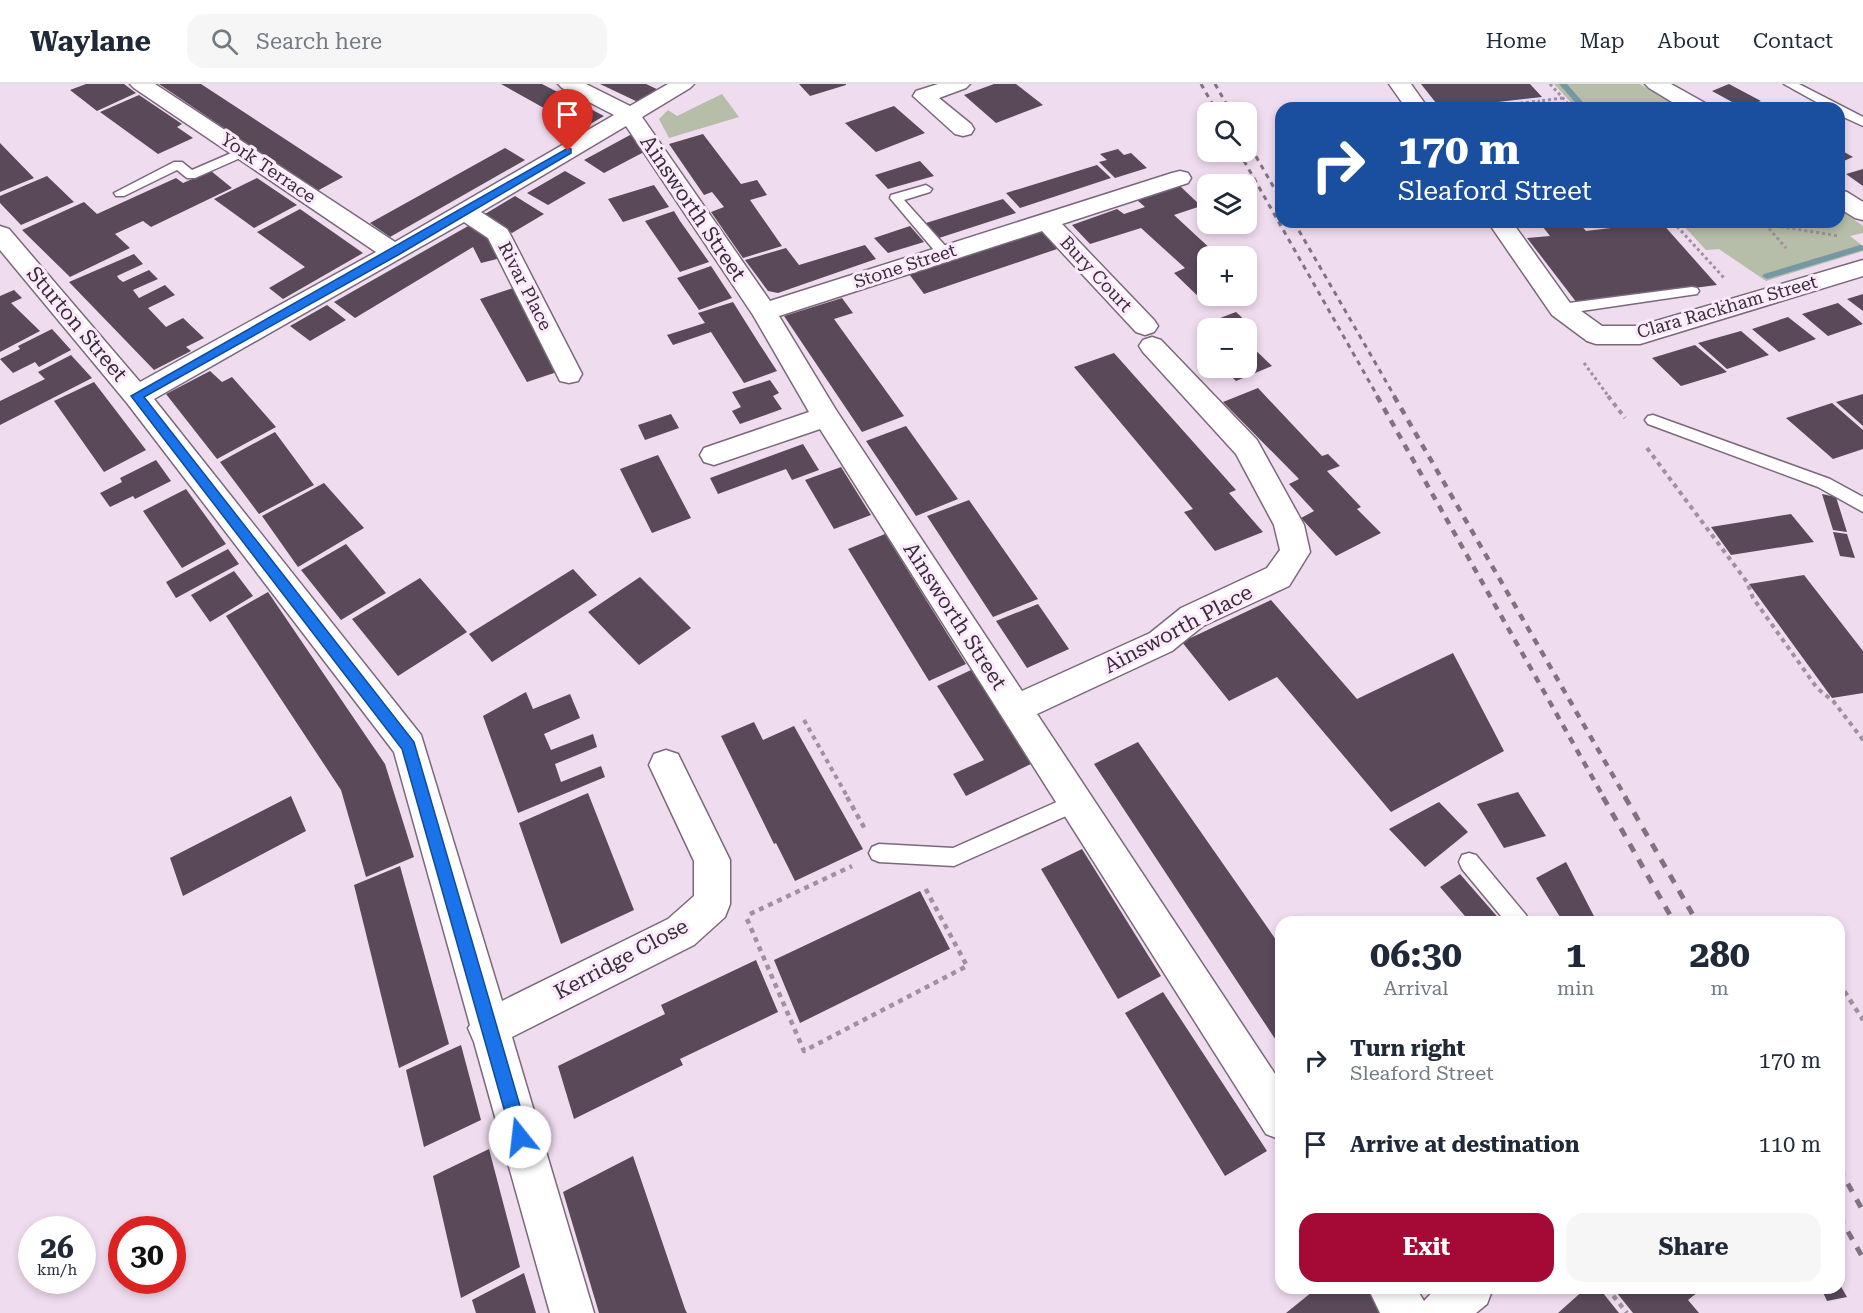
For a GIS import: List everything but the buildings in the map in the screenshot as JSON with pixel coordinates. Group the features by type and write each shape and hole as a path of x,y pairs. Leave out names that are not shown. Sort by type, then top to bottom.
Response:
{"street":[{"name":"York Terrace","path":"141,84 394,252"},
{"path":"569,84 629,114"},
{"path":"137,396 465,212 683,84"},
{"path":"959,84 924,96 963,129"},
{"path":"1400,84 1413,102"},
{"path":"1656,84 1687,102"},
{"name":"Ainsworth Street","path":"629,114 764,312 826,417 1275,1110"},
{"name":"Stone Street","path":"764,312 1180,178"},
{"path":"1845,201 1863,213"},
{"name":"Rivar Place","path":"465,212 498,234 569,374"},
{"name":"Bury Court","path":"1046,221 1149,336"},
{"name":"Clara Rackham Street","path":"1504,228 1562,309 1596,335 1640,335 1863,268"},
{"name":"Sturton Street","path":"1,237 137,396 409,746 488,1028 572,1313"},
{"name":"Ainsworth Place","path":"1015,709 1161,642 1192,617 1278,577 1295,552 1289,525 1247,447 1149,336"},
{"path":"714,454 826,417"},
{"name":"Kerridge Close","path":"488,1028 681,932 712,904 712,860 666,765"},
{"path":"1394,1294 1406,1313"},
{"path":"1441,1313 1464,1294"}],"lane":[{"path":"1790,84 1825,102"},
{"path":"1845,113 1863,122"},
{"path":"120,193 178,165 191,175 243,152"},
{"path":"927,189 896,198 944,253"},
{"path":"1562,309 1692,291"},
{"path":"1653,420 1824,483 1855,498 1863,506"},
{"path":"879,853 954,857 1077,802"},
{"path":"1469,862 1515,916"}],"path":[{"path":"1550,84 1566,102"},
{"path":"1528,102 1562,98"},
{"path":"1678,228 1746,303"},
{"path":"1768,228 1786,248"},
{"path":"1794,228 1847,237"},
{"path":"1583,361 1626,419"},
{"path":"1647,448 1747,582 1753,598 1817,688 1834,702 1863,741"},
{"path":"804,720 879,853 745,916 804,1051 968,966 919,877 919,856"},
{"path":"1845,992 1863,1020"},
{"path":"1612,1294 1627,1313"}],"green space":[{"path":"1554,84 1640,84 1670,102 1570,102"},
{"path":"722,94 739,117 669,138 659,119 668,110 677,116"},
{"path":"1845,213 1863,226 1863,233 1850,236 1863,246 1863,251 1766,281 1719,249 1706,250 1686,228 1845,228"}],"waterway":[{"path":"1563,84 1579,102"},
{"path":"1767,276 1860,248"}],"railway":[{"path":"1201,84 1211,102"},
{"path":"1215,84 1225,102"},
{"path":"1257,158 1275,190"},
{"path":"1245,162 1275,215"},
{"path":"1282,228 1378,397"},
{"path":"1297,228 1395,397"},
{"path":"1377,396 1604,798"},
{"path":"1394,396 1626,798"},
{"path":"1603,797 1671,916"},
{"path":"1625,797 1694,916"},
{"path":"1845,1179 1863,1211"},
{"path":"1845,1226 1863,1258"}],"route":[{"path":"520,1137 409,746 137,396 465,212 568,151"}]}
